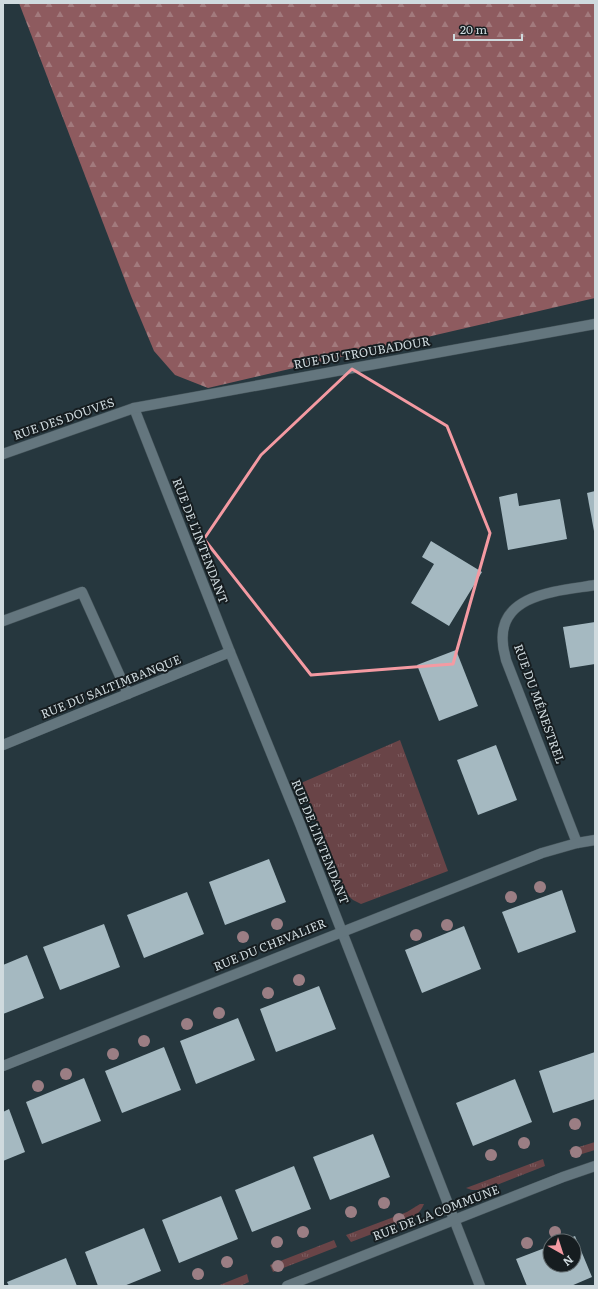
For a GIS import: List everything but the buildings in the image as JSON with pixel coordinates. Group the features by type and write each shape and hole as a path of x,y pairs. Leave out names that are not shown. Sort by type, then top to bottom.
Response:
{"street":[{"name":"RUE DU TROUBADOUR","path":"134,408 595,324"},
{"name":"RUE DES DOUVES","path":"3,454 134,408"},
{"name":"RUE DE L'INTENDANT","path":"134,408 230,652 292,804 480,1286"},
{"name":"RUE DU MÉNESTREL","path":"576,843 506,660 502,643 504,628 508,616 518,605 529,599 542,595 595,585"},
{"path":"3,621 82,592 128,694"},
{"name":"RUE DU SALTIMBANQUE","path":"3,745 230,652"},
{"name":"RUE DU CHEVALIER","path":"3,1066 542,852 576,843 595,840"},
{"name":"RUE DE LA COMMUNE","path":"287,1286 595,1166"}],"highlighted area":[{"path":"352,369 447,426 490,533 453,664 311,675 204,539 261,455"}],"green space":[{"path":"19,3 595,3 595,298 208,388 175,375 154,351 131,296"},
{"path":"400,740 448,871 361,904 353,900 343,891 301,783"},
{"path":"595,1142 595,1150 572,1157 569,1150"},
{"path":"543,1159 545,1166 484,1190 472,1190 466,1188"},
{"path":"420,1204 424,1204 419,1212 406,1221 351,1242 346,1235 407,1212"},
{"path":"334,1240 337,1247 273,1272 270,1265"},
{"path":"247,1274 249,1282 240,1286 217,1286"}]}
